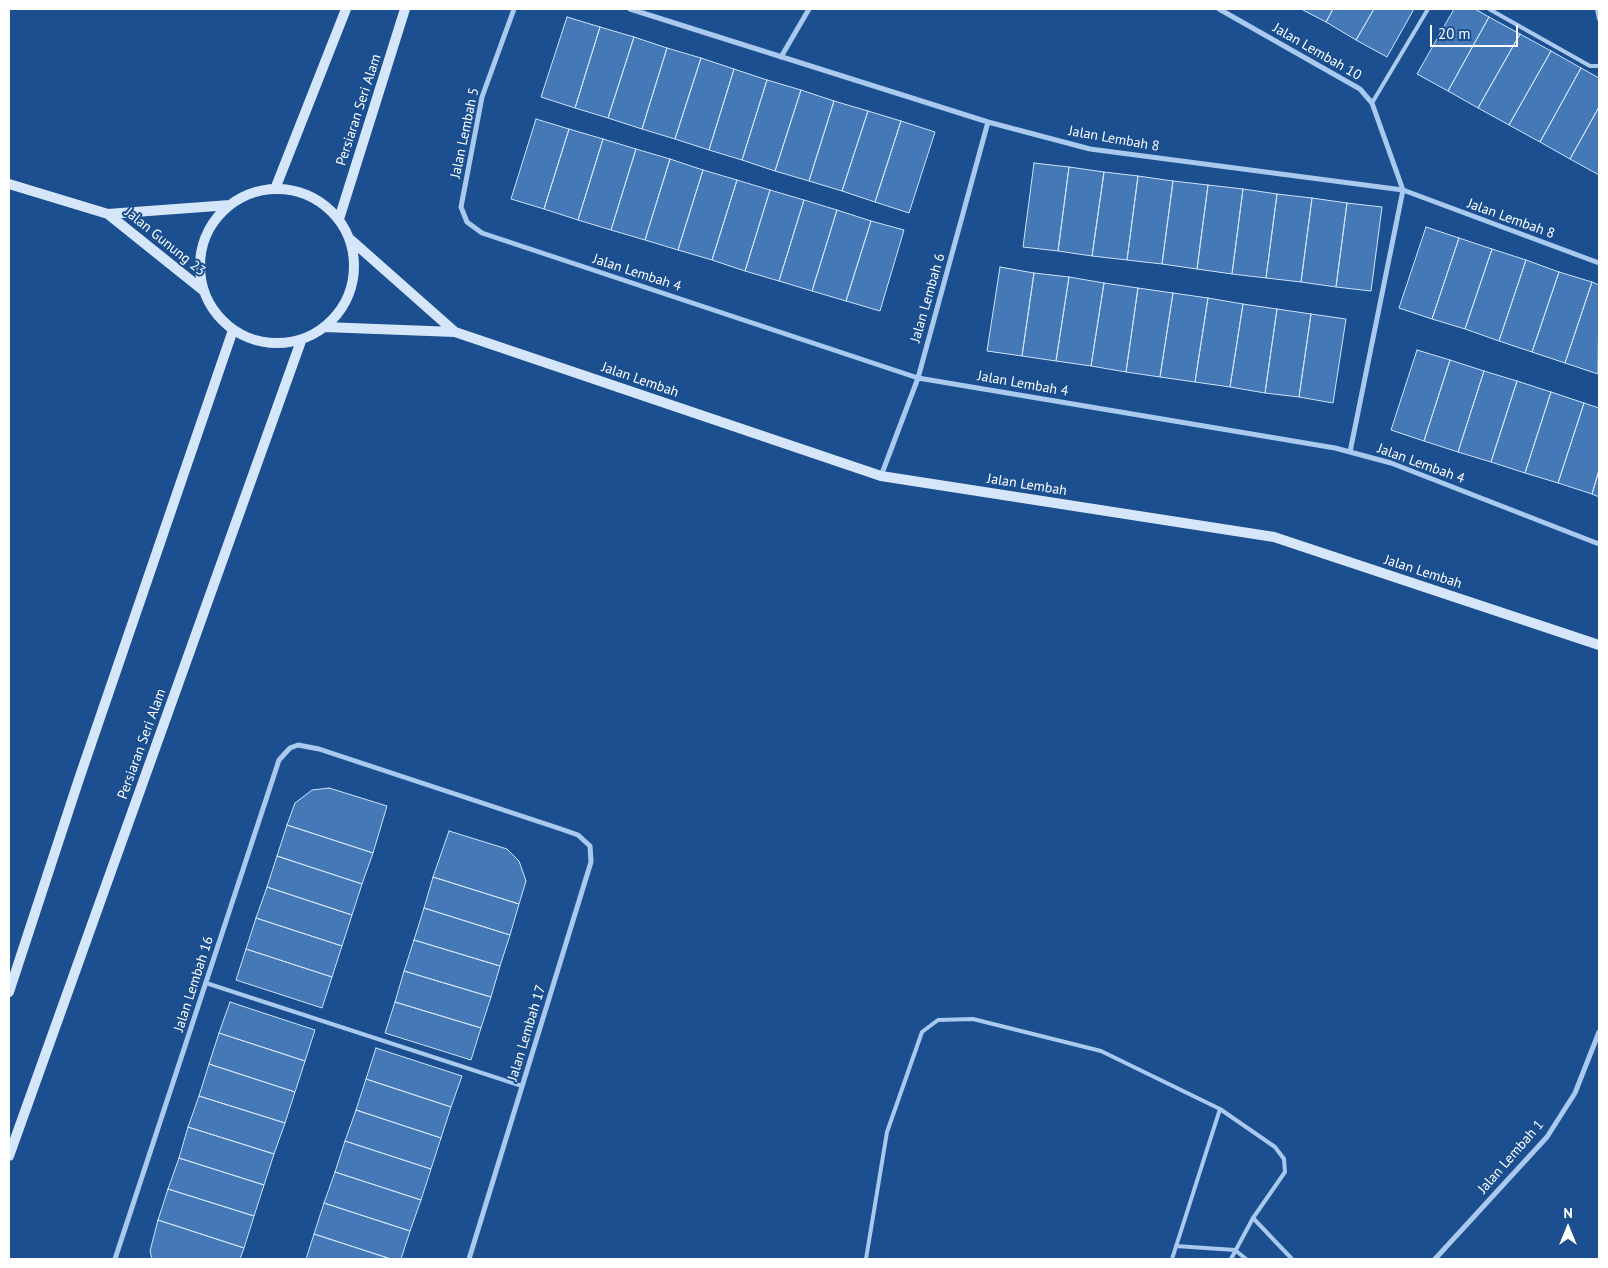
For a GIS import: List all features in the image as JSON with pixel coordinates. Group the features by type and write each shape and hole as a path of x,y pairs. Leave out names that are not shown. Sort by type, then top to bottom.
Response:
{"street":[{"path":"276,189 346,9"},
{"name":"Persiaran Seri Alam","path":"339,219 406,9"},
{"name":"Jalan Lembah 5","path":"461,207 482,97 514,9"},
{"name":"Jalan Lembah 8","path":"630,9 988,122 1090,149 1403,190 1599,263"},
{"path":"782,57 809,9"},
{"name":"Jalan Lembah 10","path":"1219,9 1360,89 1372,102 1403,190"},
{"name":"Jalan Lembah 6","path":"881,476 918,378 988,122"},
{"name":"Jalan Gunung 23","path":"9,184 108,214 230,204"},
{"path":"276,189 299,192 321,203 339,219 351,240 355,264 352,288 342,310 324,328 301,341 279,344 255,340 233,330 215,313 204,292 200,268 203,244 213,222 230,204 252,193 276,189"},
{"path":"1350,452 1403,190"},
{"name":"Jalan Lembah 4","path":"461,207 467,222 482,233 918,378 1350,452 1391,463 1599,544"},
{"name":"Jalan Gunung 23","path":"108,214 204,292"},
{"name":"Jalan Lembah","path":"351,240 455,332"},
{"name":"Jalan Lembah","path":"324,328 455,332 881,476 1274,537 1599,645"},
{"path":"9,992 79,779 233,330"},
{"name":"Persiaran Seri Alam","path":"9,1156 301,341"},
{"name":"Jalan Lembah 16","path":"115,1259 279,760 290,748 298,745 320,749 561,829"},
{"name":"Jalan Lembah 17","path":"469,1259 591,862 590,846 584,840 561,829"},
{"name":"Jalan Lembah 1","path":"1435,1259 1547,1137 1574,1093 1599,1032"}],"lane":[{"path":"1372,102 1428,9"},
{"path":"1489,9 1590,66 1599,66"},
{"path":"1597,9 1599,20"},
{"path":"206,983 522,1086"},
{"path":"866,1259 887,1132 922,1032 938,1020 973,1019 1101,1051 1220,1109 1275,1147 1284,1159 1285,1172 1253,1218 1231,1259"},
{"path":"1172,1259 1220,1109"},
{"path":"1253,1218 1292,1259"},
{"path":"1176,1246 1235,1250 1246,1259"}],"building":[{"path":"1301,9 1333,9 1326,22"},
{"path":"1333,9 1374,9 1356,40 1326,22"},
{"path":"1374,9 1414,9 1387,57 1356,40"},
{"path":"1454,9 1475,9 1489,17 1448,91 1417,74"},
{"path":"567,17 600,27 575,108 541,97"},
{"path":"1489,17 1520,34 1478,108 1448,91"},
{"path":"600,27 634,37 608,118 575,108"},
{"path":"1520,34 1551,51 1509,125 1478,108"},
{"path":"634,37 667,48 642,129 608,118"},
{"path":"667,48 701,58 675,139 642,129"},
{"path":"1551,51 1581,68 1540,142 1509,125"},
{"path":"701,58 734,69 709,150 675,139"},
{"path":"1581,68 1599,78 1599,107 1570,159 1540,142"},
{"path":"734,69 767,80 742,160 709,150"},
{"path":"767,80 801,90 775,171 742,160"},
{"path":"801,90 834,101 809,181 775,171"},
{"path":"834,101 868,111 842,191 809,181"},
{"path":"1599,107 1599,175 1570,159"},
{"path":"868,111 901,121 875,202 842,191"},
{"path":"536,119 569,129 544,209 511,199"},
{"path":"901,121 935,132 909,213 875,202"},
{"path":"569,129 603,139 578,220 544,209"},
{"path":"603,139 636,149 611,230 578,220"},
{"path":"636,149 670,159 645,240 611,230"},
{"path":"670,159 703,170 678,250 645,240"},
{"path":"1034,163 1069,167 1058,251 1023,247"},
{"path":"1069,167 1104,172 1092,256 1058,251"},
{"path":"703,170 737,180 712,260 678,250"},
{"path":"1104,172 1138,176 1127,260 1092,256"},
{"path":"1138,176 1173,181 1162,264 1127,260"},
{"path":"737,180 770,190 745,271 712,260"},
{"path":"1173,181 1208,185 1197,269 1162,264"},
{"path":"1208,185 1243,189 1232,274 1197,269"},
{"path":"1243,189 1277,194 1266,278 1232,274"},
{"path":"770,190 804,200 779,281 745,271"},
{"path":"1277,194 1312,198 1301,282 1266,278"},
{"path":"1312,198 1347,203 1336,287 1301,282"},
{"path":"804,200 837,210 812,291 779,281"},
{"path":"1347,203 1382,207 1371,291 1336,287"},
{"path":"837,210 871,221 846,301 812,291"},
{"path":"871,221 904,230 880,311 846,301"},
{"path":"1426,227 1459,238 1432,319 1399,308"},
{"path":"1459,238 1492,249 1465,329 1432,319"},
{"path":"1492,249 1526,260 1499,341 1465,329"},
{"path":"1526,260 1559,272 1532,352 1499,341"},
{"path":"1000,267 1034,273 1022,356 987,351"},
{"path":"1559,272 1592,282 1565,363 1532,352"},
{"path":"1034,273 1069,277 1056,361 1022,356"},
{"path":"1069,277 1104,283 1091,366 1056,361"},
{"path":"1592,282 1599,285 1598,374 1565,363"},
{"path":"1104,283 1138,288 1126,372 1091,366"},
{"path":"1138,288 1173,293 1160,377 1126,372"},
{"path":"1173,293 1208,298 1195,382 1160,377"},
{"path":"1208,298 1243,304 1230,387 1195,382"},
{"path":"1243,304 1277,309 1265,393 1230,387"},
{"path":"1277,309 1311,314 1299,397 1265,393"},
{"path":"1311,314 1346,319 1333,403 1299,397"},
{"path":"1417,350 1450,360 1424,441 1391,430"},
{"path":"1450,360 1484,371 1458,452 1424,441"},
{"path":"1484,371 1517,381 1491,462 1458,452"},
{"path":"1517,381 1551,392 1525,473 1491,462"},
{"path":"1551,392 1584,403 1558,483 1525,473"},
{"path":"1584,403 1599,408 1599,470 1592,494 1558,483"},
{"path":"1599,470 1599,497 1592,494"},
{"path":"329,788 387,806 373,853 287,825 295,803 312,790"},
{"path":"287,825 373,853 362,884 277,856"},
{"path":"449,831 507,849 519,861 526,881 519,904 433,877"},
{"path":"277,856 362,884 352,915 267,887"},
{"path":"433,877 519,904 510,935 424,908"},
{"path":"267,887 352,915 342,946 256,918"},
{"path":"424,908 510,935 500,966 414,940"},
{"path":"256,918 342,946 332,977 246,949"},
{"path":"414,940 500,966 491,997 404,971"},
{"path":"246,949 332,977 322,1008 236,980"},
{"path":"404,971 491,997 481,1028 395,1002"},
{"path":"230,1002 315,1030 305,1061 219,1033"},
{"path":"395,1002 481,1028 471,1060 385,1033"},
{"path":"219,1033 305,1061 295,1092 209,1064"},
{"path":"376,1048 462,1076 451,1107 366,1079"},
{"path":"209,1064 295,1092 285,1123 199,1096"},
{"path":"366,1079 451,1107 441,1138 356,1110"},
{"path":"199,1096 285,1123 274,1154 188,1127"},
{"path":"356,1110 441,1138 431,1169 345,1141"},
{"path":"188,1127 274,1154 264,1185 179,1158"},
{"path":"345,1141 431,1169 421,1200 335,1172"},
{"path":"179,1158 264,1185 254,1216 168,1189"},
{"path":"335,1172 421,1200 410,1231 324,1203"},
{"path":"168,1189 254,1216 244,1248 158,1220"},
{"path":"324,1203 410,1231 401,1259 391,1259 314,1234"},
{"path":"158,1220 244,1248 240,1259 152,1259 150,1251"},
{"path":"314,1234 391,1259 306,1259"}]}
